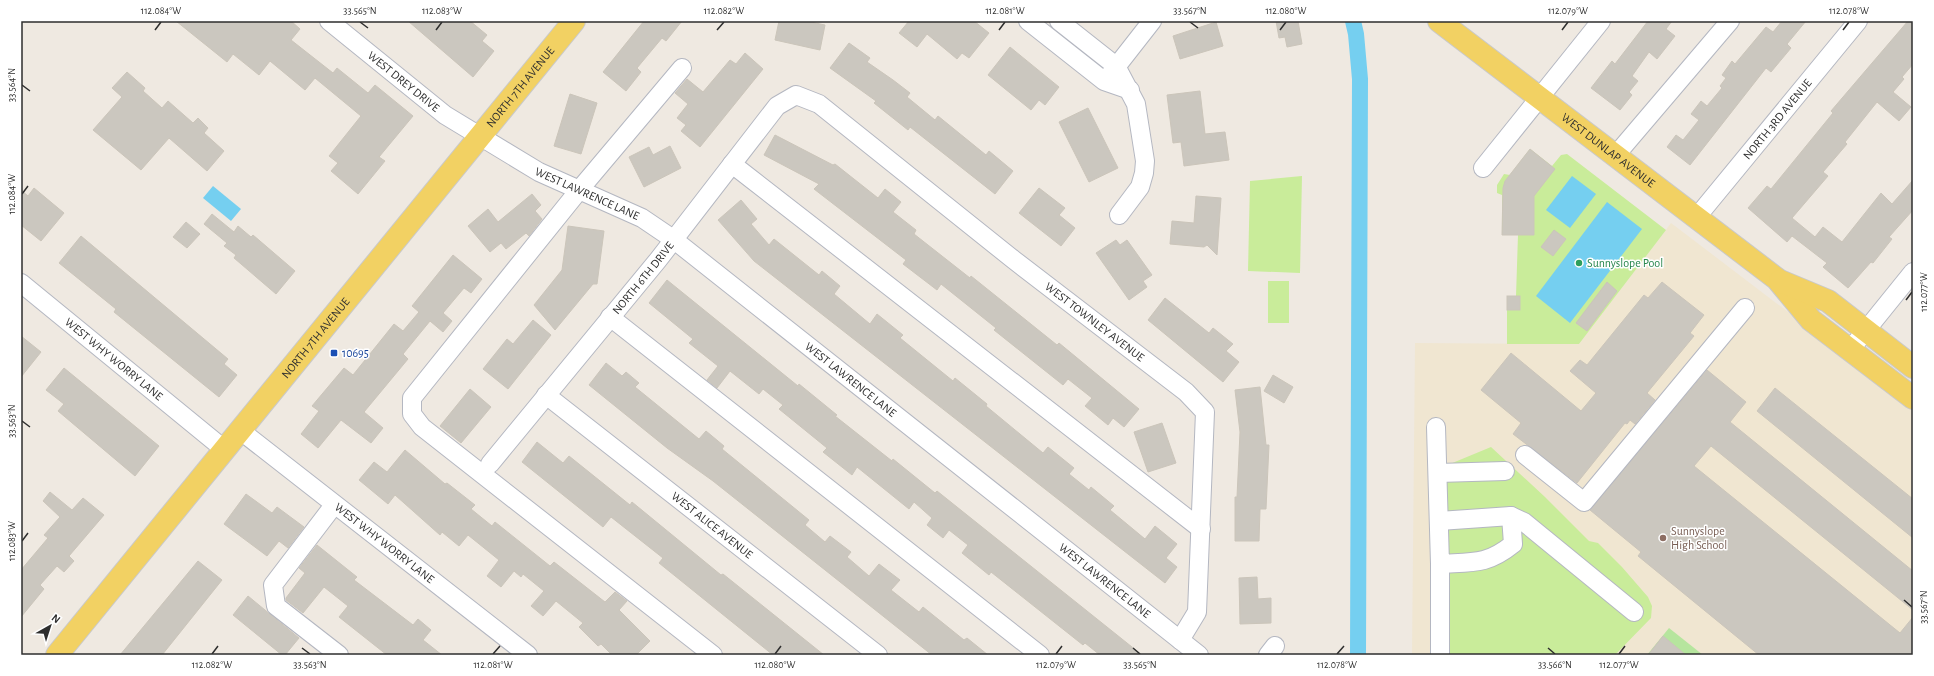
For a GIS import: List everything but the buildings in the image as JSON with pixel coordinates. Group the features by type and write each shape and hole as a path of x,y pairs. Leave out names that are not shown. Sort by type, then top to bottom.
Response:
{"main road":[{"name":"WEST DUNLAP AVENUE","path":"1439,21 1777,280 1811,320 1913,398"},
{"name":"NORTH 7TH AVENUE","path":"57,655 481,137 569,23"},
{"name":"WEST DUNLAP AVENUE","path":"1777,280 1828,301 1913,367"}],"street":[{"name":"WEST DREY DRIVE","path":"328,21 445,115 481,137"},
{"path":"1028,21 1104,81 1130,90"},
{"path":"1059,21 1116,66 1130,90 1136,104 1145,161 1144,173 1140,187 1119,215"},
{"path":"1104,81 1152,21"},
{"path":"1483,168 1601,21"},
{"path":"1615,156 1730,21"},
{"name":"NORTH 3RD AVENUE","path":"1696,218 1858,21"},
{"path":"682,68 580,189 412,398 412,414 422,427 713,655"},
{"name":"NORTH 6TH DRIVE","path":"490,464 673,239 777,106 796,94"},
{"name":"WEST TOWNLEY AVENUE","path":"796,94 819,104 1014,260 1186,392 1205,412 1197,612 1180,640"},
{"name":"WEST LAWRENCE LANE","path":"481,137 539,172 642,218 673,239 1199,655"},
{"path":"732,164 1201,529"},
{"path":"1850,350 1913,272"},
{"name":"WEST WHY WORRY LANE","path":"21,283 225,450"},
{"path":"1525,455 1584,502 1745,308"},
{"path":"610,317 1040,655"},
{"name":"WEST ALICE AVENUE","path":"546,395 878,655"},
{"path":"1436,427 1440,564 1440,655"},
{"name":"WEST WHY WORRY LANE","path":"241,431 528,655"},
{"path":"1438,473 1505,471"},
{"path":"334,504 273,585 276,606 339,655"},
{"path":"1439,521 1511,516 1524,522 1634,612"},
{"path":"1440,564 1485,561 1500,554 1513,544 1511,516"}],"shaded area":[{"name":"Sunnyslope High School","path":"1671,223 1913,407 1913,655 1412,655 1415,343 1579,344"}],"green space":[{"name":"Sunnyslope Pool","path":"1530,149 1552,166 1561,155 1567,154 1666,230 1579,344 1507,344 1507,296 1516,296 1518,235 1502,235 1502,195 1497,193 1497,185 1504,174 1510,175"},
{"path":"1302,176 1300,273 1248,271 1250,181"},
{"path":"1268,281 1289,281 1289,323 1268,323"},
{"path":"1491,447 1545,497 1589,541 1598,543 1622,567 1648,597 1652,606 1651,618 1615,655 1434,655 1433,471"},
{"path":"1669,628 1703,655 1647,655"}],"water":[{"path":"1572,176 1596,194 1570,228 1546,210"},
{"path":"213,186 241,209 231,221 203,198"},
{"path":"1607,202 1642,229 1570,323 1536,296"}],"waterway":[{"path":"1353,21 1356,34 1360,79 1358,655"}],"place":[{"name":"Sunnyslope Pool","path":"1579,263"},
{"name":"10695","path":"334,353"},
{"name":"Sunnyslope High School","path":"1663,538"}]}
